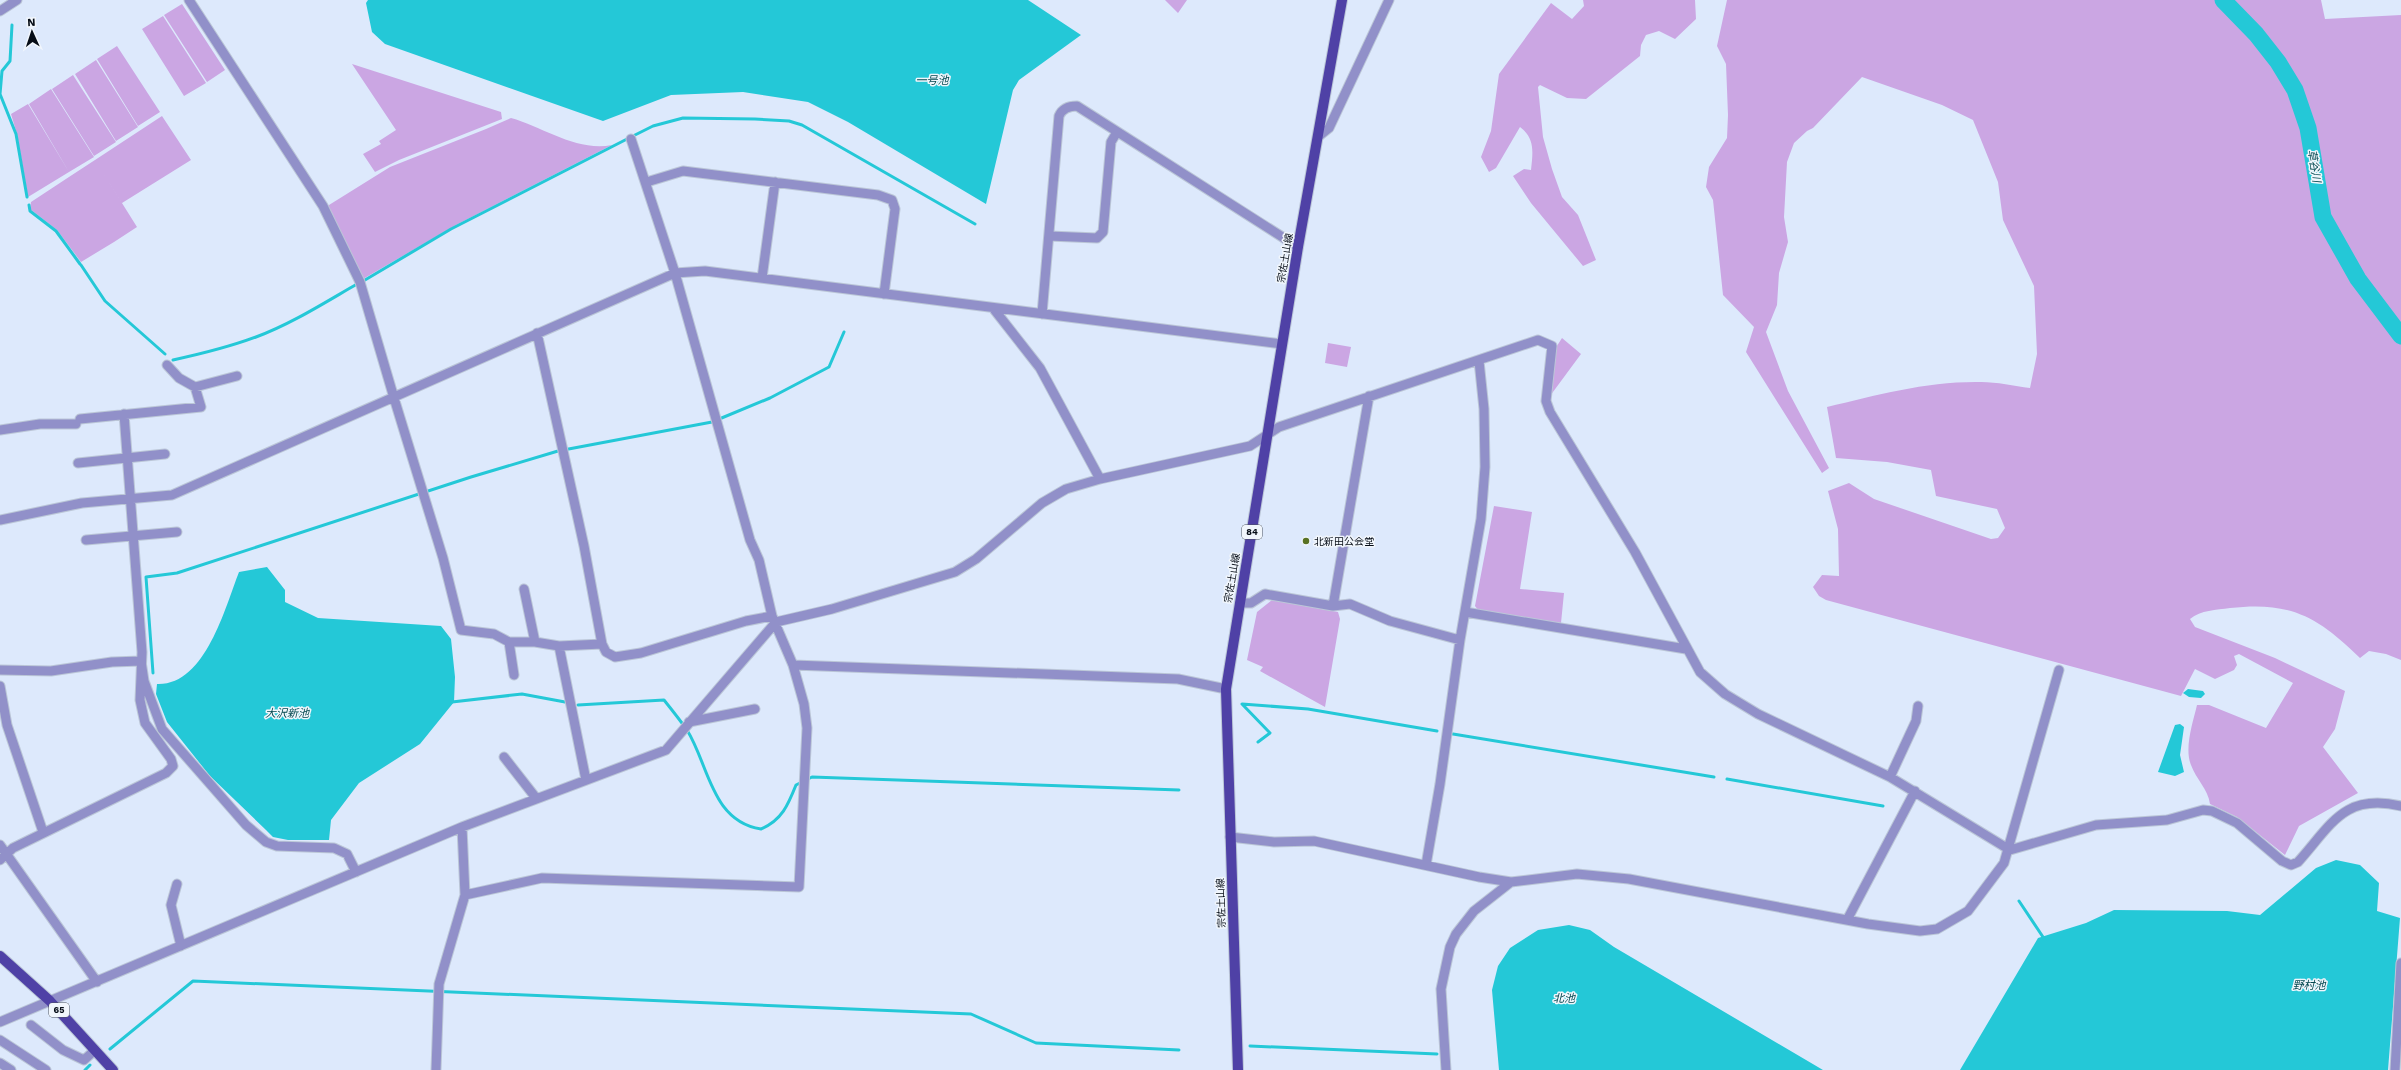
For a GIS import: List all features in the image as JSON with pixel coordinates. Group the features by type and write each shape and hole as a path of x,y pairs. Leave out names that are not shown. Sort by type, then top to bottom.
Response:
{"main road":[{"name":"宗佐土山線","path":"1238,1070 1226,689 1298,247 1319,136 1342,0"},
{"name":"65","path":"0,956 50,1001 113,1070"}],"street":[{"path":"0,11 17,0"},
{"path":"189,0 323,206 360,282 439,544 461,630 494,634 509,642 535,642 559,646 602,644"},
{"path":"1319,136 1329,128 1389,0"},
{"path":"1042,314 1060,114 1071,106 1077,106 1298,247"},
{"path":"1049,236 1097,238 1103,232 1111,142 1117,132"},
{"path":"465,895 542,878 799,887 807,728 804,704 793,665 774,619 759,560 750,540 675,273 631,139"},
{"path":"650,181 683,171 878,195 892,200 895,208 884,294"},
{"path":"762,278 775,182"},
{"path":"0,520 82,503 172,495 675,273 705,271 1282,344"},
{"path":"993,308 1040,368 1100,479"},
{"path":"537,333 584,546 602,644 606,652 615,657 641,653 746,621 774,619 832,609 955,572 976,558 1053,495 1066,489 1100,479 1250,446 1267,437 1280,427 1538,340 1552,346 1546,401 1550,412 1636,552 1686,649 1700,672 1725,694 1758,714 1890,777 2010,850 2096,825 2167,820 2203,810 2212,811 2237,823 2282,861 2291,865 2298,862 2342,812 2358,805 2387,803 2401,806"},
{"path":"1426,865 1440,784 1460,640 1481,519 1485,467 1484,409 1479,361"},
{"path":"167,365 178,378 195,387 237,376"},
{"path":"0,430 40,424 78,422 124,414 201,407 195,387"},
{"path":"1333,606 1370,396"},
{"path":"124,414 132,498 144,681 162,729 246,825 266,842 277,846 334,848 347,854 356,872"},
{"path":"78,463 165,454"},
{"path":"86,540 176,532"},
{"path":"524,589 535,642"},
{"path":"1240,603 1251,603 1265,594 1333,606 1350,604 1390,621 1460,640"},
{"path":"1466,612 1686,649"},
{"path":"0,1022 462,827 666,750 774,619"},
{"path":"509,642 514,674"},
{"path":"559,646 586,780"},
{"path":"0,670 51,671 90,667 112,662 142,661"},
{"path":"3,857 43,832 166,773 173,766 170,759 145,723 140,700 142,661"},
{"path":"793,665 1178,678 1226,689"},
{"path":"1230,837 1274,842 1314,841 1479,877 1511,882 1593,874 1629,879 1847,920 1920,931 1937,929 1968,911 2004,864 2010,850 2059,670"},
{"path":"0,686 7,725 43,832"},
{"path":"1890,777 1916,721 1918,706"},
{"path":"689,722 755,709"},
{"path":"504,756 536,798"},
{"path":"1847,920 1915,791"},
{"path":"436,1070 439,984 465,895 462,827"},
{"path":"0,845 3,857 97,982"},
{"path":"1446,1070 1441,989 1450,947 1455,935 1474,911 1511,882"},
{"path":"177,884 171,905 181,946"},
{"path":"2395,1070 2401,963"},
{"path":"31,1025 64,1050 84,1060 95,1050"},
{"path":"0,1040 46,1070"},
{"path":"0,1063 11,1070"}],"shaded area":[{"path":"1165,0 1187,0 1178,13"},
{"path":"1583,0 1695,0 1696,19 1675,39 1659,31 1646,35 1641,45 1640,56 1586,99 1567,98 1540,85 1538,87 1543,137 1552,169 1562,197 1578,215 1596,260 1583,266 1531,203 1513,176 1524,169 1531,170 1532,146 1531,141 1525,131 1520,127 1496,168 1489,172 1481,157 1491,131 1499,74 1551,3 1572,19 1584,6"},
{"path":"1727,0 2321,0 2325,19 2401,15 2401,660 2386,654 2369,651 2360,658 2331,632 2316,622 2287,610 2251,606 2204,612 2190,619 2195,627 2275,658 2345,691 2335,729 2323,747 2358,793 2299,826 2285,855 2237,817 2210,804 2207,794 2191,765 2188,751 2191,727 2197,705 2209,705 2266,728 2293,683 2239,654 2234,656 2237,665 2234,670 2215,679 2195,669 2181,696 1826,600 1819,596 1813,587 1822,575 1839,576 1838,529 1828,491 1849,483 1874,499 1991,539 1998,538 2005,528 1997,509 1936,496 1931,470 1887,462 1836,458 1827,407 1922,386 1961,382 1999,383 2030,388 2037,354 2034,286 2003,220 1998,182 1973,120 1942,105 1862,77 1813,128 1807,131 1794,143 1787,162 1784,217 1788,242 1779,273 1777,305 1766,332 1788,391 1829,468 1822,473 1746,352 1754,327 1723,295 1713,200 1706,187 1709,167 1727,138 1728,115 1726,64 1717,46"},
{"path":"182,4 225,70 207,82 164,15"},
{"path":"163,16 206,83 184,96 142,29"},
{"path":"117,46 160,112 138,126 97,59"},
{"path":"96,60 138,127 116,141 75,74"},
{"path":"352,64 501,112 502,119 399,160 375,172 363,154 381,144 379,141 396,130"},
{"path":"73,75 116,142 94,156 52,89"},
{"path":"51,89 94,157 69,172 29,104"},
{"path":"28,104 69,172 28,197 17,134 11,114"},
{"path":"162,116 191,160 122,203 95,160"},
{"path":"511,118 573,142 599,146 612,145 456,225 363,279 327,209 329,205 390,167"},
{"path":"95,160 137,227 114,242 72,175"},
{"path":"72,175 114,242 81,262 57,230 30,209 31,202"},
{"path":"1562,338 1581,354 1550,396 1555,349"},
{"path":"1328,343 1351,347 1347,367 1325,363"},
{"path":"1494,506 1532,512 1520,589 1564,593 1561,623 1478,610 1475,606"},
{"path":"1272,600 1338,612 1340,619 1325,707 1260,671 1263,667 1247,660 1257,612"}],"water":[{"name":"一号池","path":"368,0 1028,0 1081,35 1019,80 1013,90 986,204 848,122 808,102 743,92 671,95 603,121 385,44 372,32 366,3"},
{"name":"大沢新池","path":"267,567 285,590 285,602 318,618 441,626 451,639 455,677 454,702 420,744 359,783 331,820 329,840 288,840 273,837 210,776 167,722 156,694 157,684 174,681 188,672 200,659 220,624 239,572"},
{"path":"2188,689 2203,691 2205,694 2201,698 2189,697 2183,693"},
{"path":"2180,724 2184,727 2180,755 2184,772 2175,776 2158,772 2175,725"},
{"name":"野村池","path":"2336,860 2360,865 2379,883 2377,911 2400,918 2388,1070 1960,1070 2038,938 2086,923 2114,910 2227,911 2260,915 2316,868"},
{"name":"北池","path":"1569,925 1590,930 1614,947 1823,1070 1499,1070 1492,990 1498,966 1510,948 1538,930"}],"waterway":[{"name":"草谷川","path":"2223,0 2256,34 2278,62 2295,90 2308,128 2323,217 2358,279 2401,336"},
{"path":"12,25 10,61 2,71 0,94 16,134 27,197"},
{"path":"365,280 451,229 629,138 653,126 683,118 755,119 789,121 802,125 975,224"},
{"path":"29,205 30,211 56,231 80,264"},
{"path":"81,265 105,301 165,354"},
{"path":"173,360 246,341 269,332 307,313 357,284"},
{"path":"153,673 146,577 177,573 471,477 558,451 712,422 770,398 829,367 844,332"},
{"path":"452,702 522,694 565,702"},
{"path":"578,705 664,700 687,730 721,803 731,815 744,824 761,829 774,821 783,811 796,785 812,777 1179,790"},
{"path":"1258,742 1270,733 1242,704 1308,709 1437,731"},
{"path":"1453,734 1714,777"},
{"path":"1727,779 1883,806"},
{"path":"2019,901 2045,940"},
{"path":"110,1049 193,981 971,1014 1036,1043 1179,1050"},
{"path":"1250,1046 1437,1054"},
{"path":"85,1070 90,1065"}],"place":[{"name":"北新田公会堂","path":"1306,541"}]}
